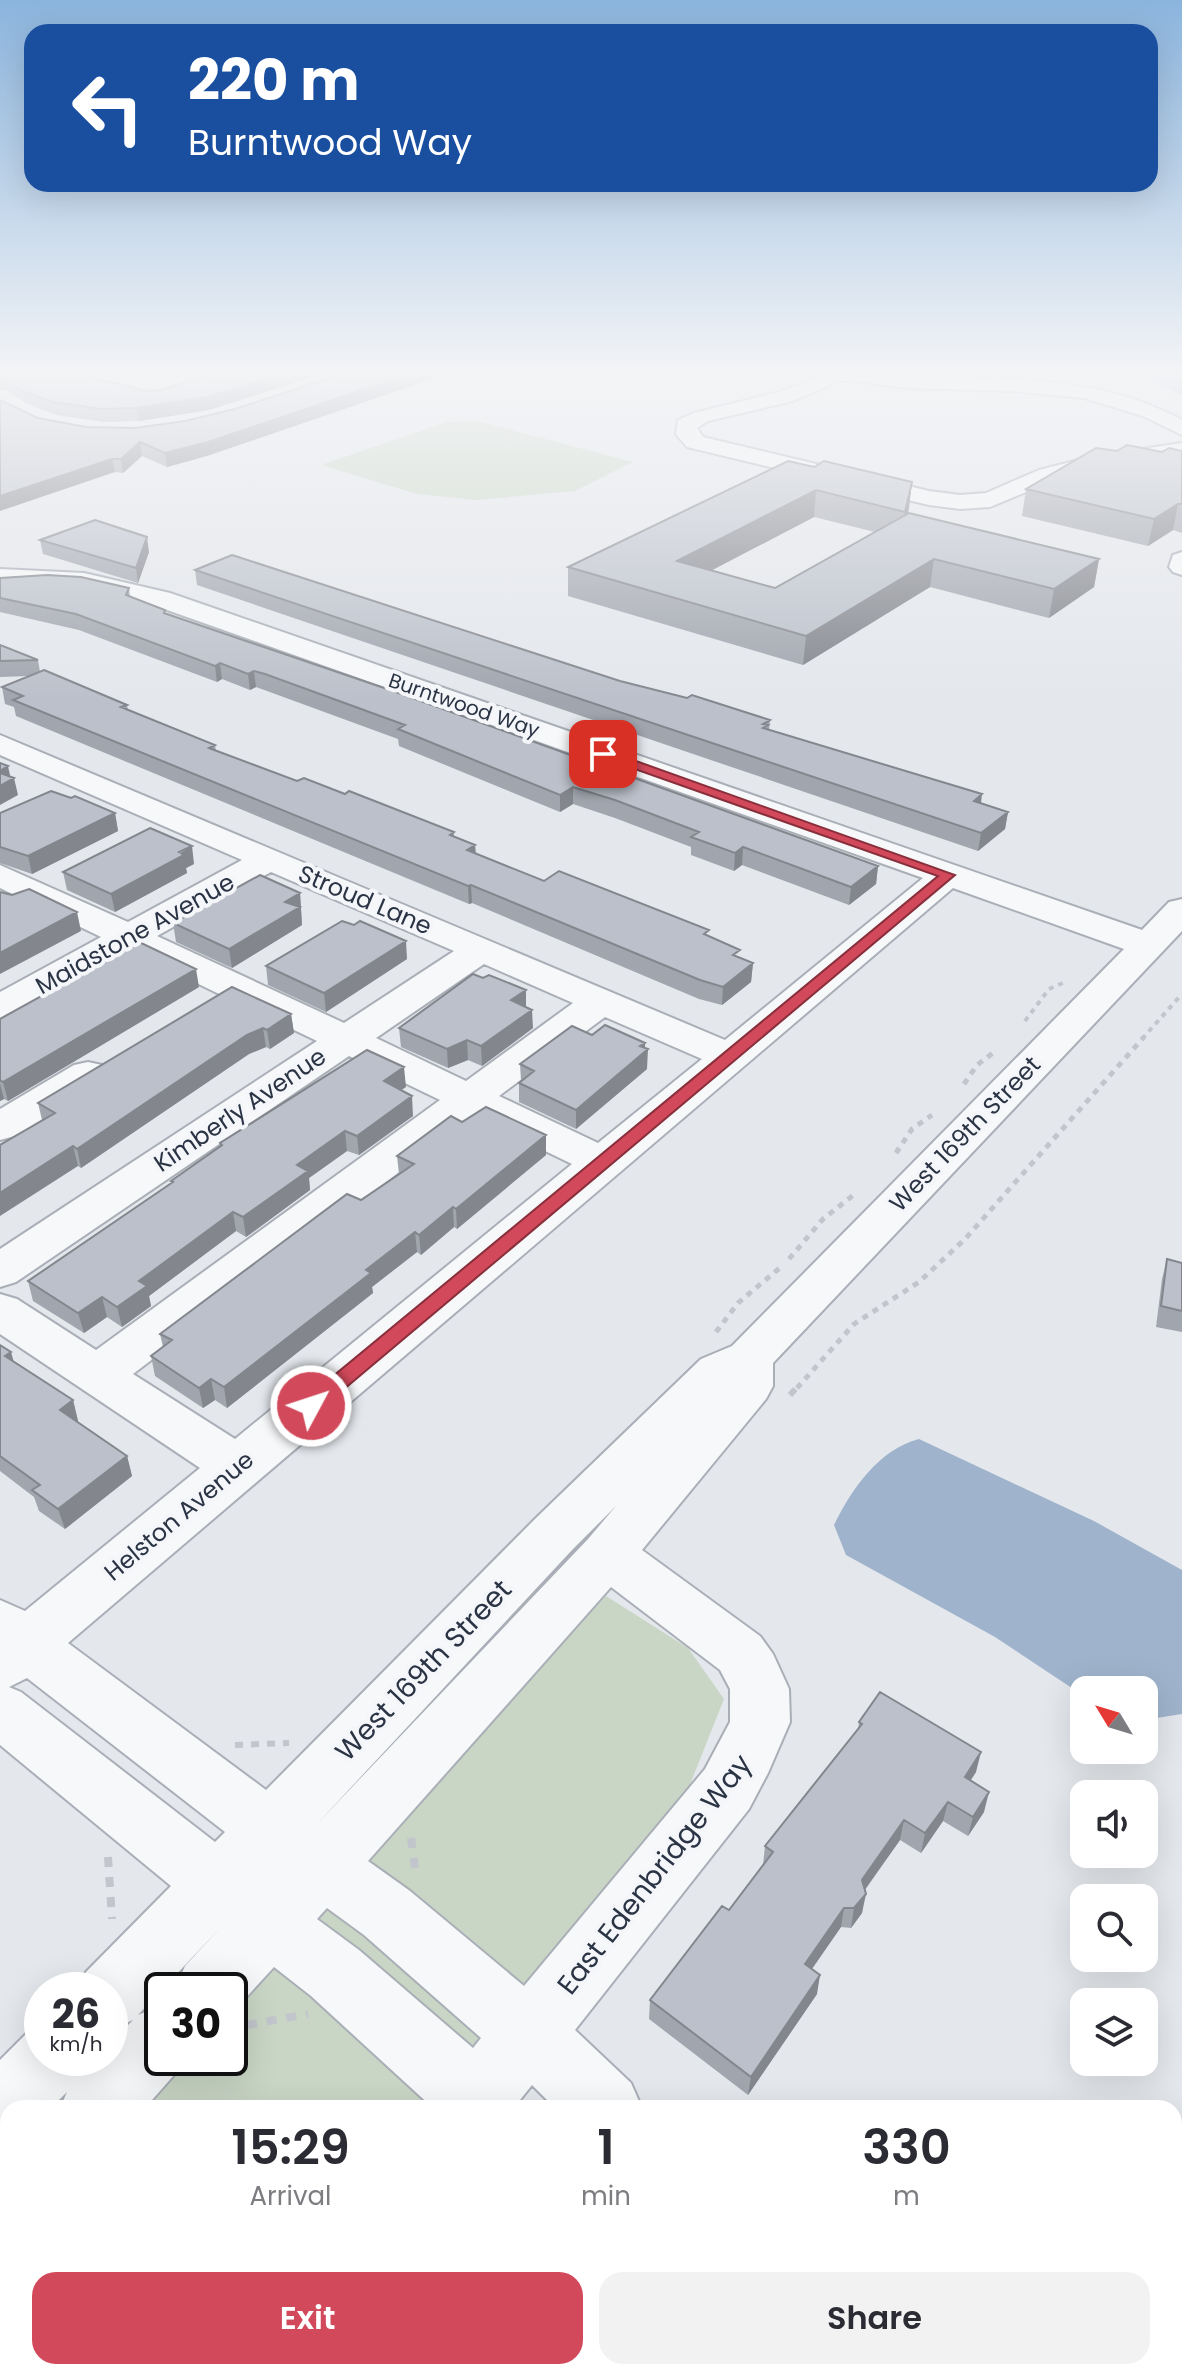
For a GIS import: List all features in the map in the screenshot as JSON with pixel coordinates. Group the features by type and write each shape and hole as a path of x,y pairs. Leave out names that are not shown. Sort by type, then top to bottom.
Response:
{"street":[{"path":"853,480 907,493 926,486 956,482 983,483 1011,489 1034,480"},
{"path":"1182,560 1182,567"},
{"name":"Burntwood Way","path":"0,577 84,581 138,592 1148,945"},
{"name":"Stroud Lane","path":"0,745 730,1056"},
{"path":"42,800 84,780"},
{"path":"131,840 174,819"},
{"name":"Maidstone Avenue","path":"0,1008 269,859"},
{"path":"11,891 75,869"},
{"name":"Helston Avenue","path":"9,1645 238,1467 948,875"},
{"path":"11,891 130,937 603,1162"},
{"path":"333,926 371,903"},
{"name":"West 169th Street","path":"128,1977 554,1534 718,1372 749,1358 1182,910"},
{"name":"Kimberly Avenue","path":"0,1271 481,950"},
{"path":"195,1010 271,964"},
{"path":"97,1375 601,1001"},
{"path":"0,1127 117,1057"},
{"path":"0,1311 238,1467"},
{"path":"245,1972 270,1924 607,1554 748,1386 749,1358"},
{"name":"East Edenbridge Way","path":"481,2100 529,2035 727,1789 757,1738 763,1714 760,1688 753,1670 740,1653 607,1554"},
{"path":"9,1645 387,1913 529,2035 598,2100"},
{"path":"0,1710 335,1973 474,2100"},
{"path":"104,2100 144,2059"},
{"path":"9,2100 34,2076"}],"path":[{"path":"783,1405 795,1386 854,1324 919,1282 965,1239 1182,994"},
{"path":"387,1913 401,1897 417,1887 409,1827"},
{"path":"248,2010 310,2014 318,1992 335,1973"}],"green space":[{"path":"371,480 597,480 575,491 476,500 417,494"},
{"path":"606,1596 688,1648 724,1699 685,1797 444,2100 132,2100 154,2076 248,2076 248,1976"}],"water":[{"path":"919,1439 1094,1521 1182,1570 1182,1714 1158,1718 1158,1676 1070,1676 1070,1687 995,1637 846,1555 834,1525 868,1473 879,1461"}],"building":[{"path":"0,480 48,480 0,496"},
{"path":"748,480 912,482 905,512 816,490 677,561 775,588 909,513 1099,559 1054,589 934,559 806,636 568,567"},
{"path":"1041,480 1182,480 1182,504 1154,519 1026,489"},
{"path":"95,520 147,537 136,568 40,540"},
{"path":"232,555 620,681 687,698 692,695 770,720 763,724 768,725 763,728 982,794 974,801 1008,812 981,833 195,570"},
{"path":"47,575 81,577 129,588 126,595 165,610 164,613 393,691 878,866 851,887 743,847 735,853 691,837 699,832 615,800 573,787 560,795 398,729 405,725 265,674 254,671 248,674 220,663 215,666 76,614 0,598 0,578"},
{"path":"0,645 38,660 0,661"},
{"path":"44,670 127,705 121,707 215,745 209,748 297,781 304,778 345,794 349,791 454,832 450,835 475,845 467,850 544,881 559,871 709,930 704,934 740,950 733,955 753,963 723,987 700,980 13,700 23,696 2,687"},
{"path":"0,773 14,778 0,786"},
{"path":"51,791 71,798 75,796 115,813 28,856 0,847 0,813"},
{"path":"150,828 192,846 179,852 184,855 111,894 63,872"},
{"path":"260,875 300,893 285,902 300,907 229,949 173,923"},
{"path":"29,889 77,912 0,953 0,892 12,895"},
{"path":"342,921 354,925 360,921 406,941 324,993 266,966"},
{"path":"139,942 196,969 3,1082 0,1080 0,1019"},
{"path":"473,974 483,978 489,975 526,990 511,1000 532,1010 481,1046 467,1040 447,1049 399,1028"},
{"path":"232,987 291,1014 267,1030 263,1028 247,1035 77,1149 73,1146 0,1193 0,1145 55,1113 38,1103"},
{"path":"605,1025 645,1043 640,1046 648,1049 576,1110 519,1083 534,1071 520,1064 572,1026 592,1035"},
{"path":"367,1050 404,1067 384,1081 412,1096 357,1136 345,1131 297,1165 308,1171 243,1217 233,1212 139,1281 147,1286 117,1307 102,1297 78,1313 28,1281 173,1182 222,1145 220,1143"},
{"path":"486,1107 546,1135 456,1209 453,1207 419,1235 415,1232 366,1270 371,1273 224,1387 211,1379 199,1388 151,1356 172,1340 160,1334 347,1194 361,1200 414,1164 397,1156 451,1116 462,1122"},
{"path":"1167,1259 1182,1263 1182,1311 1161,1306"},
{"path":"0,1345 11,1352 5,1356 73,1400 60,1410 127,1456 58,1509 32,1490 40,1485 0,1456"},
{"path":"880,1692 981,1752 965,1777 989,1792 973,1817 948,1802 925,1833 904,1820 862,1880 866,1894 854,1908 844,1908 805,1964 820,1975 751,2077 650,2000 722,1906 729,1910 773,1852 765,1846 862,1724 859,1722"}],"route":[{"path":"311,1406 948,875 603,754"}]}
